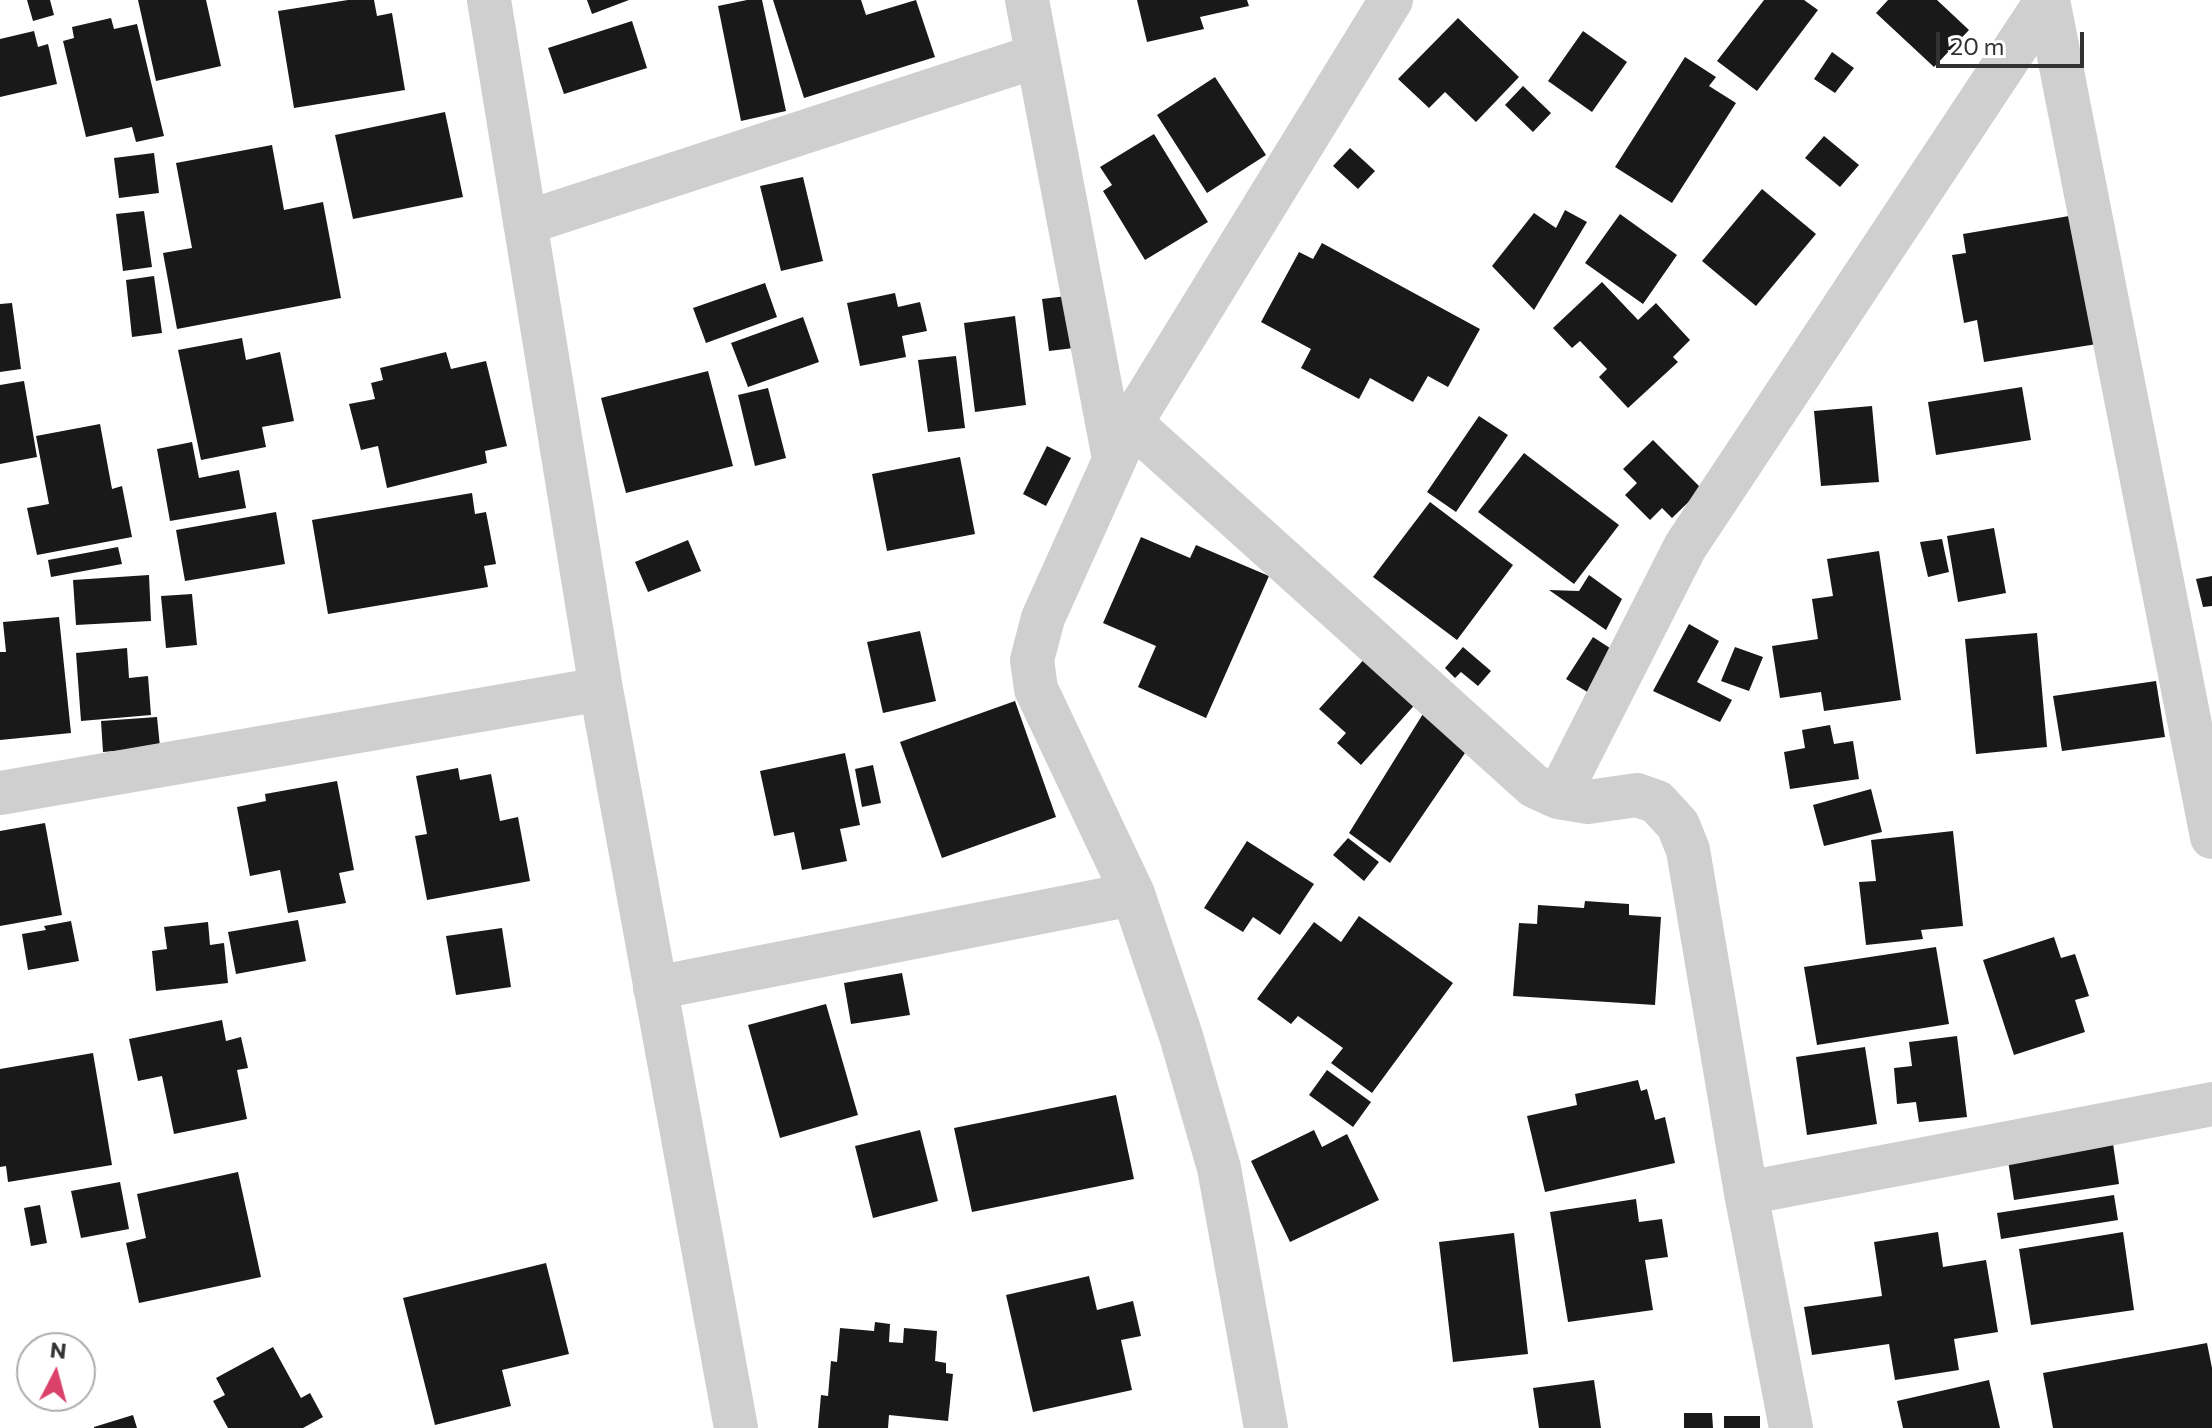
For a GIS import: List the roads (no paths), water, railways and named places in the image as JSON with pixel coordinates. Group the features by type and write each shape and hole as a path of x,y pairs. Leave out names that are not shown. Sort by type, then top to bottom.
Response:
{"street":[{"path":"489,0 601,689 736,1428"},
{"path":"1027,0 1122,441 1534,786 1558,797 1588,802 1637,795 1657,802 1678,825 1688,850 1746,1193 1791,1428"},
{"path":"1266,1428 1219,1168 1181,1036 1133,894 1036,689 1032,660 1043,618 1122,441 1391,0"},
{"path":"1558,797 1685,547 2047,0"},
{"path":"2047,0 2208,794 2212,837"},
{"path":"525,223 1037,56"},
{"path":"0,793 601,689"},
{"path":"655,988 1133,894"},
{"path":"1746,1193 2212,1104"}]}
